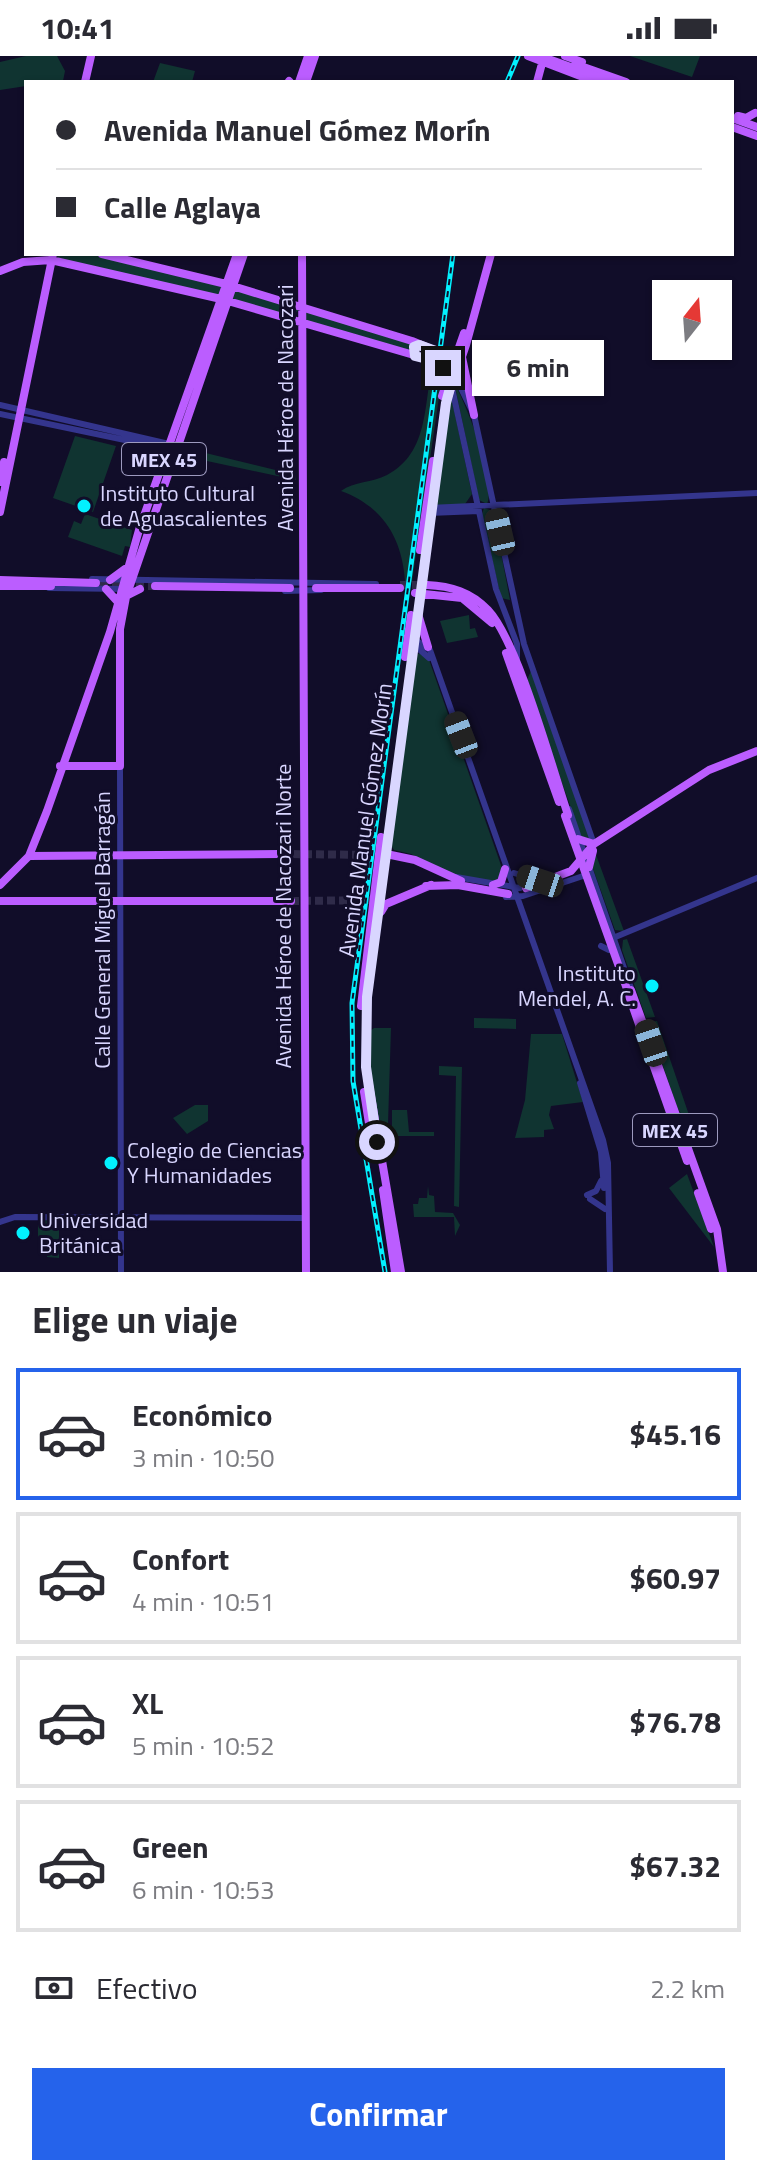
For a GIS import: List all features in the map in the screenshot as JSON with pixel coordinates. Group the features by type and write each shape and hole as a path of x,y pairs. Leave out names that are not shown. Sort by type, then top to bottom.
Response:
{"main road":[{"path":"88,80 94,56"},
{"path":"298,80 310,56"},
{"path":"528,56 543,65 590,80"},
{"path":"565,56 631,80"},
{"path":"543,65 609,79"},
{"path":"734,116 746,118 755,113"},
{"path":"734,117 757,127"},
{"path":"0,268 51,256 224,300 415,356 451,351 461,344"},
{"path":"0,482 51,256"},
{"path":"110,256 229,285 419,345 451,374"},
{"name":"MEX 45","path":"130,568 236,256"},
{"name":"MEX 45","path":"229,285 243,256"},
{"name":"Avenida Héroe de Nacozari","path":"300,256 302,560"},
{"path":"451,374 487,256"},
{"path":"451,374 462,357 487,256"},
{"name":"MEX 45","path":"63,763 128,588 130,568 169,446 224,300"},
{"path":"280,317 300,308"},
{"path":"415,356 413,350 419,345"},
{"path":"441,353 451,374"},
{"path":"462,357 474,415"},
{"name":"Avenida Manuel Gómez Morín","path":"395,1272 381,1176 366,1105 363,968 396,726 422,587 428,511 451,374"},
{"path":"0,512 16,413"},
{"name":"Avenida Manuel Gómez Morín","path":"401,1272 363,1036 411,640 422,587 428,511"},
{"name":"Avenida Héroe de Nacozari Norte","path":"302,560 304,1272"},
{"path":"108,584 130,568"},
{"path":"0,580 96,583"},
{"path":"155,586 290,586 171,583"},
{"path":"108,584 128,588"},
{"path":"376,584 400,586 316,586 376,584"},
{"path":"422,587 453,584 475,594 493,611 502,627"},
{"path":"0,586 75,586"},
{"name":"Avenida Héroe de Nacozari Norte","path":"302,586 304,1272"},
{"path":"422,587 462,598 502,627"},
{"name":"Calle General Miguel Barragán","path":"120,766 120,629 128,588"},
{"path":"411,655 426,649 417,612"},
{"name":"MEX 45","path":"502,627 565,814 726,1252 721,1272"},
{"name":"MEX 45","path":"513,666 523,685 561,791 565,814"},
{"path":"523,685 530,668"},
{"path":"396,726 398,746"},
{"path":"384,900 431,885 458,885 515,893 582,864 709,770 757,754"},
{"path":"0,885 29,856 63,763 120,766"},
{"path":"387,829 392,851 415,858 433,871"},
{"path":"578,839 586,845 582,864"},
{"path":"29,856 280,854"},
{"path":"391,855 415,860 444,876 515,893"},
{"path":"493,885 501,882 510,871"},
{"path":"363,968 378,918 386,904 431,885"},
{"path":"0,901 291,901"},
{"name":"MEX 45","path":"631,994 716,1240 721,1272"}],"street":[{"path":"543,65 583,80"},
{"path":"451,374 474,415 530,668 582,864"},
{"path":"451,374 500,602 502,627 517,644 513,666"},
{"path":"0,405 16,413 169,446"},
{"path":"0,414 16,413"},
{"path":"462,436 468,430 477,431"},
{"path":"463,507 472,500 474,486"},
{"path":"428,511 757,493"},
{"path":"428,511 479,508"},
{"path":"41,581 128,588 376,584"},
{"path":"25,587 108,584"},
{"path":"302,586 363,588"},
{"path":"500,602 515,601"},
{"path":"411,640 426,649 462,733 606,1150 608,1272"},
{"path":"426,649 510,871 515,893 524,910 575,1069 603,1170 608,1272"},
{"name":"Calle General Miguel Barragán","path":"120,766 121,1272"},
{"path":"561,791 578,839"},
{"path":"565,814 631,994"},
{"path":"444,876 493,885 515,893 582,864"},
{"path":"510,871 540,881"},
{"path":"612,943 757,880"},
{"path":"603,1170 598,1189 588,1197 605,1209"},
{"path":"0,1222 15,1217 302,1218"}],"green space":[{"path":"26,56 57,56 65,71 63,80 24,80 24,86 0,90 0,62"},
{"path":"630,56 700,56 692,77"},
{"path":"160,63 195,71 193,80 154,80"},
{"path":"96,256 154,266 298,307 298,311 288,316 54,257"},
{"path":"304,310 412,344 410,351 304,322"},
{"path":"433,364 442,377 412,582 405,581 400,550 387,525 368,505 341,491 387,475 411,454 422,426"},
{"path":"454,382 473,425 484,461 488,478 487,504 479,500"},
{"path":"451,396 472,494 465,504 435,506"},
{"path":"75,436 116,446 93,512 53,498"},
{"path":"181,447 296,475 296,480 179,455"},
{"path":"484,508 493,511 510,600 501,598 482,514"},
{"path":"85,514 132,530 130,547 125,546 122,556 68,537 74,521 81,524"},
{"path":"469,615 470,629 475,628 478,637 447,643 440,621"},
{"path":"422,652 427,654 503,871 496,882 448,873 411,854 394,850 390,844 414,656"},
{"path":"531,671 591,842 582,839 526,682"},
{"path":"595,852 624,931 615,930 591,863"},
{"path":"627,939 655,1017 646,1018 622,950 623,940"},
{"path":"474,1018 516,1019 516,1029 474,1028"},
{"path":"657,1021 690,1118 683,1117 677,1107 648,1022"},
{"path":"374,1028 391,1028 388,1124 377,1123 369,1066 370,1031"},
{"path":"531,1034 562,1034 583,1102 551,1106 549,1115 554,1129 544,1130 544,1137 515,1138 525,1100"},
{"path":"439,1066 462,1067 459,1207 454,1206 456,1076 439,1075"},
{"path":"195,1105 208,1105 208,1121 187,1134 173,1118"},
{"path":"392,1110 407,1110 409,1132 434,1132 434,1136 392,1136"},
{"path":"687,1174 714,1247 669,1188"},
{"path":"428,1186 429,1195 434,1196 435,1212 453,1213 460,1225 455,1236 454,1217 414,1217 413,1204 418,1204 419,1198 427,1198"},
{"path":"38,1220 59,1220 59,1258 47,1257 47,1250 38,1249"}],"tunnel":[{"path":"400,585 426,585"},
{"path":"100,586 155,586"},
{"path":"280,854 383,855"},
{"path":"291,901 384,900"}],"railway":[{"path":"508,80 518,56"},
{"path":"385,1272 353,1081 352,1003 453,256"}],"place":[{"name":"Instituto Cultural de Aguascalientes","path":"84,506"},
{"name":"Instituto Mendel, A. C.","path":"652,986"},
{"name":"Colegio de Ciencias Y Humanidades","path":"111,1163"},
{"name":"Universidad Británica","path":"23,1233"}],"route":[{"path":"377,1142 366,1067 367,997 446,403 454,373 441,353 419,345 414,347 415,356 431,360 443,368"}]}
